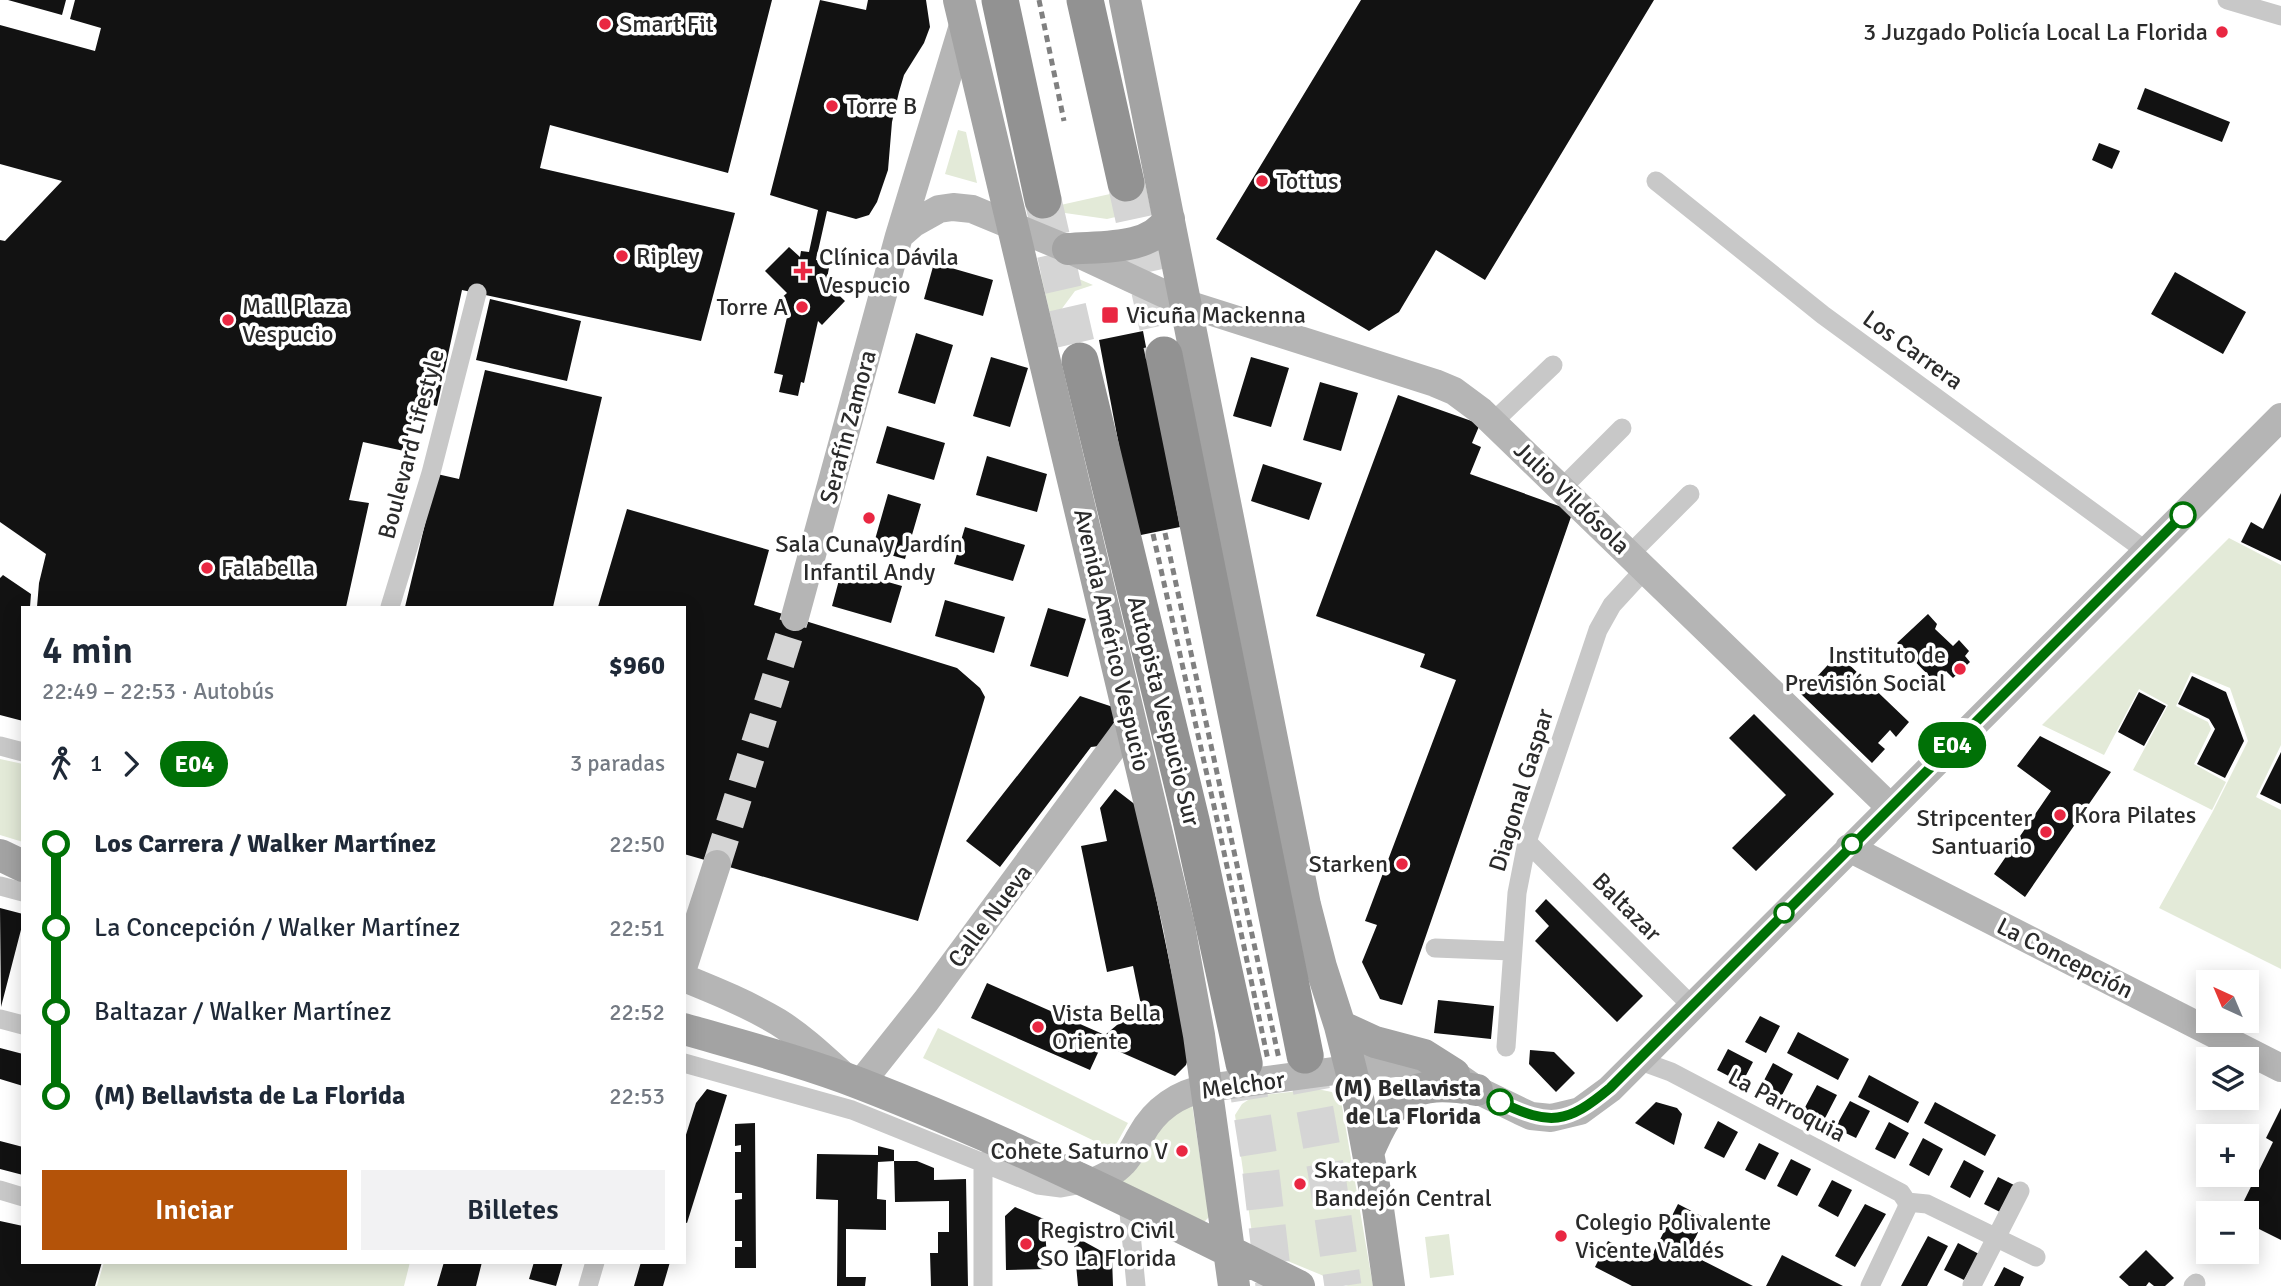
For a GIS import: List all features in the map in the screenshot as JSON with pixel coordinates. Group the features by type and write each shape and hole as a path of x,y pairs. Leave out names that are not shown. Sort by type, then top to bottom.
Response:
{"highway":[{"path":"1000,0 1043,200"},
{"path":"1085,0 1126,183"},
{"path":"1164,355 1305,1055"},
{"name":"Autopista Vespucio Sur","path":"1080,360 1191,820 1244,1063"}],"main road":[{"path":"1125,0 1304,905 1351,1070 1368,1153 1389,1286"},
{"name":"Avenida Américo Vespucio","path":"961,11 1179,926 1207,1088 1234,1286"},
{"path":"1068,249 1142,241 1160,232 1169,219"},
{"path":"0,855 21,865"},
{"path":"0,861 21,866"},
{"path":"1340,1026 1375,1042 1424,1055 1465,1082"},
{"path":"686,1030 853,1091 967,1128 1090,1183 1299,1286"},
{"path":"1368,1153 1388,1112 1408,1093 1465,1082"},
{"path":"1383,1242 1405,1286"}],"street":[{"path":"2227,0 2281,16"},
{"name":"Serafín Zamora","path":"795,617 961,11"},
{"name":"Los Carrera","path":"1656,181 1823,315 2146,551"},
{"path":"899,236 927,214 953,207 972,209 1068,249 1184,303"},
{"name":"Boulevard Lifestyle","path":"390,606 431,473 477,293"},
{"name":"Julio Vildósola","path":"1184,303 1435,383 1468,400 1638,561 1890,807"},
{"path":"1493,422 1553,365"},
{"name":"Melchor","path":"1090,1183 1110,1174 1124,1162 1150,1121 1164,1107 1179,1097 1207,1088 1410,1062 1434,1066 1531,1116 1560,1118 1589,1106 2281,417"},
{"path":"1562,488 1622,429"},
{"name":"Diagonal Gaspar","path":"1506,1047 1517,893 1527,842 1598,630 1638,561 1690,494"},
{"name":"Calle Nueva","path":"853,1091 947,973 1131,723"},
{"path":"0,746 21,751"},
{"name":"Baltazar","path":"1527,842 1692,1006"},
{"name":"La Concepción","path":"1849,848 2281,1068"},
{"path":"686,959 717,864"},
{"path":"0,886 21,891"},
{"path":"1435,948 1512,951"},
{"path":"686,979 779,1022 812,1048 853,1091 983,1161 1038,1185 1061,1188 1090,1183"},
{"path":"0,1019 21,1024"},
{"name":"La Parroquia","path":"1638,1060 1671,1072 1897,1190 1907,1202 1927,1205 2036,1257"},
{"path":"686,1063 853,1091"},
{"path":"983,1161 983,1286"},
{"path":"0,1190 21,1196"},
{"path":"1972,1285 2020,1191"},
{"path":"1128,1202 1136,1286"},
{"path":"1870,1286 1907,1208 1907,1202"},
{"path":"588,1286 594,1264"}],"green space":[{"path":"958,130 966,132 977,183 945,174"},
{"path":"1146,186 1150,209 1107,219 1058,212 1056,206"},
{"path":"1046,265 1093,285 1075,291 1052,322 1041,275"},
{"path":"2229,538 2281,565 2281,745 2256,797 2281,810 2281,969 2159,908 2212,813 2248,741 2230,688 2191,672 2176,706 2208,722 2211,729 2194,764 2226,782 2212,810 2133,770 2168,705 2139,689 2104,755 2042,725"},
{"path":"0,759 21,764 21,841 0,835"},
{"path":"938,1028 1128,1123 1113,1150 923,1058"},
{"name":"Skatepark Bandejón Central","path":"1317,1089 1332,1092 1342,1106 1373,1286 1348,1286 1254,1247 1235,1115 1242,1104 1254,1096"},
{"path":"1192,1104 1209,1217 1204,1222 1119,1180 1155,1126"},
{"path":"1449,1234 1454,1275 1430,1278 1425,1237"},
{"path":"103,1264 410,1264 404,1286 97,1286"}],"building":[{"path":"8,0 66,0 62,15"},
{"name":"Mall Plaza Vespucio","path":"75,0 772,0 728,173 550,125 540,168 735,213 701,341 462,290 437,406 417,401 404,451 363,442 349,500 369,503 346,606 37,606 46,554 0,522 0,240 5,241 62,181 0,164 0,25 95,51 101,28 70,19"},
{"path":"820,0 866,10 868,0 926,0 930,27 924,43 904,75 892,122 888,170 877,202 869,215 856,219 827,211 816,260 830,263 826,283 845,301 822,325 818,321 804,383 801,382 798,396 779,392 783,375 774,373 788,313 778,301 787,293 765,271 789,247 800,257 801,251 809,252 818,210 770,195"},
{"path":"1361,0 1654,0 1485,280 1436,250 1399,312 1369,331 1216,239"},
{"path":"2145,88 2230,122 2222,142 2137,109"},
{"path":"2099,143 2120,151 2112,169 2092,160"},
{"path":"934,263 993,280 983,316 924,299"},
{"path":"2175,272 2246,312 2223,354 2151,314"},
{"path":"490,299 581,321 567,381 476,360"},
{"path":"1143,331 1180,527 1136,536 1099,340"},
{"path":"916,333 953,345 935,404 898,393"},
{"path":"991,357 1028,368 1010,427 973,416"},
{"path":"1251,357 1289,368 1271,427 1233,416"},
{"path":"485,370 602,397 553,606 405,606 437,474 459,479"},
{"path":"1320,382 1358,393 1341,451 1303,440"},
{"path":"1398,395 1480,424 1472,443 1481,447 1470,474 1573,511 1402,1005 1380,999 1362,962 1377,925 1365,921 1456,680 1420,667 1425,654 1316,616"},
{"path":"887,426 945,443 934,480 876,463"},
{"path":"987,456 1047,474 1037,512 976,495"},
{"path":"1263,464 1322,483 1309,520 1251,501"},
{"path":"2281,493 2281,561 2241,542 2251,522 2263,529"},
{"path":"888,494 921,504 905,559 872,550"},
{"path":"627,509 769,550 754,605 957,668 980,688 985,697 918,921 686,855 686,606 598,606"},
{"path":"965,527 1025,545 1013,581 954,564"},
{"path":"842,569 902,586 891,623 832,606"},
{"path":"3,575 31,594 30,606 21,606 21,720 0,715 0,578"},
{"path":"945,600 1005,617 994,653 935,636"},
{"path":"1048,608 1086,619 1068,677 1030,666"},
{"path":"1928,614 1937,624 1935,629 1953,646 1959,640 1969,651 1965,656 1970,662 1953,678 1946,671 1935,682 1897,643"},
{"path":"1838,654 1909,722 1896,737 1890,730 1878,743 1885,749 1872,763 1801,694"},
{"path":"2192,676 2226,692 2244,741 2225,778 2197,764 2215,729 2209,719 2178,704"},
{"path":"2139,692 2166,706 2144,746 2118,732"},
{"path":"1080,696 1113,707 1116,720 1099,746 1091,747 1000,867 966,841"},
{"path":"1754,714 1834,794 1756,871 1732,848 1786,795 1729,738"},
{"name":"Stripcenter Santuario","path":"2040,736 2111,772 2025,897 1994,874 2051,791 2017,766"},
{"path":"2281,752 2281,804 2260,794"},
{"path":"1115,789 1137,806 1189,1056 1186,1065 1175,1076 1102,1044 1090,1070 971,1018 987,983 1105,1035 1141,1005 1133,966 1107,972 1081,846 1107,841 1100,808"},
{"path":"1546,899 1643,996 1617,1022 1535,941 1549,926 1535,911"},
{"path":"0,908 21,913 21,930 1,1007"},
{"path":"1438,1000 1494,1006 1491,1039 1434,1033"},
{"path":"1760,1016 1780,1026 1766,1053 1745,1042"},
{"path":"1798,1032 1849,1059 1838,1080 1787,1053"},
{"path":"0,1048 21,1053 21,1085 0,1079"},
{"path":"1728,1049 1753,1062 1742,1083 1717,1070"},
{"path":"1530,1050 1554,1052 1575,1073 1556,1092 1529,1064"},
{"path":"1773,1063 1793,1074 1779,1101 1759,1090"},
{"path":"1869,1075 1919,1102 1908,1123 1858,1097"},
{"path":"1817,1085 1837,1095 1823,1122 1803,1111"},
{"path":"707,1089 727,1095 687,1223 686,1135 696,1103"},
{"path":"1850,1101 1870,1111 1856,1138 1835,1128"},
{"path":"1656,1102 1677,1108 1682,1114 1674,1145 1635,1123"},
{"path":"1935,1102 1996,1135 1985,1156 1924,1123"},
{"path":"2281,1108 2281,1240 2259,1229 2259,1201 2244,1201 2251,1187 2259,1187 2259,1170 2273,1142 2266,1138"},
{"path":"1718,1121 1738,1132 1724,1158 1704,1148"},
{"path":"1889,1122 1909,1133 1895,1159 1875,1149"},
{"path":"755,1123 756,1268 735,1268 735,1247 742,1247 742,1241 735,1241 735,1200 742,1199 742,1193 735,1193 735,1152 741,1152 741,1145 735,1146 735,1124"},
{"path":"1923,1138 1943,1149 1929,1176 1909,1165"},
{"path":"0,1141 21,1146 21,1174 0,1169"},
{"path":"1759,1143 1779,1153 1765,1180 1745,1170"},
{"path":"878,1146 894,1150 894,1161 878,1162 877,1199 886,1200 886,1230 846,1229 846,1277 866,1277 865,1286 837,1286 838,1200 816,1199 817,1154 878,1155"},
{"path":"1791,1159 1811,1169 1797,1196 1777,1186"},
{"path":"1964,1160 1984,1171 1970,1198 1950,1187"},
{"path":"894,1161 917,1161 934,1168 934,1180 966,1179 968,1286 931,1286 930,1253 938,1253 938,1232 949,1232 949,1201 895,1202"},
{"path":"1998,1177 2018,1187 2004,1214 1984,1204"},
{"path":"1832,1180 1852,1190 1838,1217 1818,1206"},
{"path":"1678,1204 1705,1218 1688,1253 1753,1286 1632,1286 1595,1267 1608,1241 1649,1261"},
{"path":"1865,1204 1886,1214 1855,1267 1835,1256"},
{"name":"Registro Civil SO La Florida","path":"1015,1207 1044,1219 1048,1269 1006,1270 1005,1216"},
{"path":"0,1221 21,1226 21,1264 101,1264 95,1286 0,1286"},
{"path":"1928,1236 1948,1246 1927,1286 1901,1286"},
{"path":"1083,1241 1112,1257 1113,1286 1078,1286 1074,1242"},
{"path":"1958,1243 1979,1254 1964,1280 1944,1270"},
{"path":"2146,1250 2174,1278 2165,1286 2154,1286 2149,1282 2146,1286 2129,1286 2119,1277"},
{"path":"1782,1255 1843,1286 1766,1286"},
{"path":"443,1264 482,1264 476,1286 437,1286"},
{"path":"533,1264 562,1264 556,1286 529,1279"},
{"path":"640,1264 669,1264 663,1286 634,1286"},
{"path":"2004,1267 2024,1277 2020,1286 1994,1286"}],"tunnel":[{"path":"1126,183 1164,355"},
{"path":"1043,200 1080,361"},
{"path":"717,864 795,617"},
{"path":"1305,1055 1343,1286"},
{"path":"1244,1063 1260,1165 1274,1286"}],"railway":[{"path":"1039,0 1064,121"},
{"path":"1165,533 1279,1059"},
{"path":"1153,534 1268,1060"}],"bus line":[{"name":"E04","path":"1500,1102 1531,1116 1560,1118 1589,1106 1610,1088 2183,515"}],"place":[{"name":"Smart Fit","path":"605,24"},
{"name":"3 Juzgado Policía Local La Florida","path":"2222,32"},
{"name":"Torre B","path":"832,106"},
{"name":"Tottus","path":"1262,181"},
{"name":"Ripley","path":"622,256"},
{"name":"Clínica Dávila Vespucio","path":"803,271"},
{"name":"Torre A","path":"802,307"},
{"name":"Vicuña Mackenna","path":"1110,315"},
{"name":"Mall Plaza Vespucio","path":"228,320"},
{"name":"Sala Cuna y Jardín Infantil Andy","path":"869,518"},
{"name":"Falabella","path":"207,568"},
{"name":"Instituto de Previsión Social","path":"1960,669"},
{"name":"Kora Pilates","path":"2060,815"},
{"name":"Stripcenter Santuario","path":"2046,832"},
{"name":"Starken","path":"1402,864"},
{"name":"Vista Bella Oriente","path":"1038,1027"},
{"name":"(M) Bellavista de La Florida","path":"1500,1102"},
{"name":"Cohete Saturno V","path":"1182,1151"},
{"name":"Skatepark Bandejón Central","path":"1300,1184"},
{"name":"Colegio Polivalente Vicente Valdés","path":"1561,1236"},
{"name":"Registro Civil SO La Florida","path":"1026,1244"}]}
